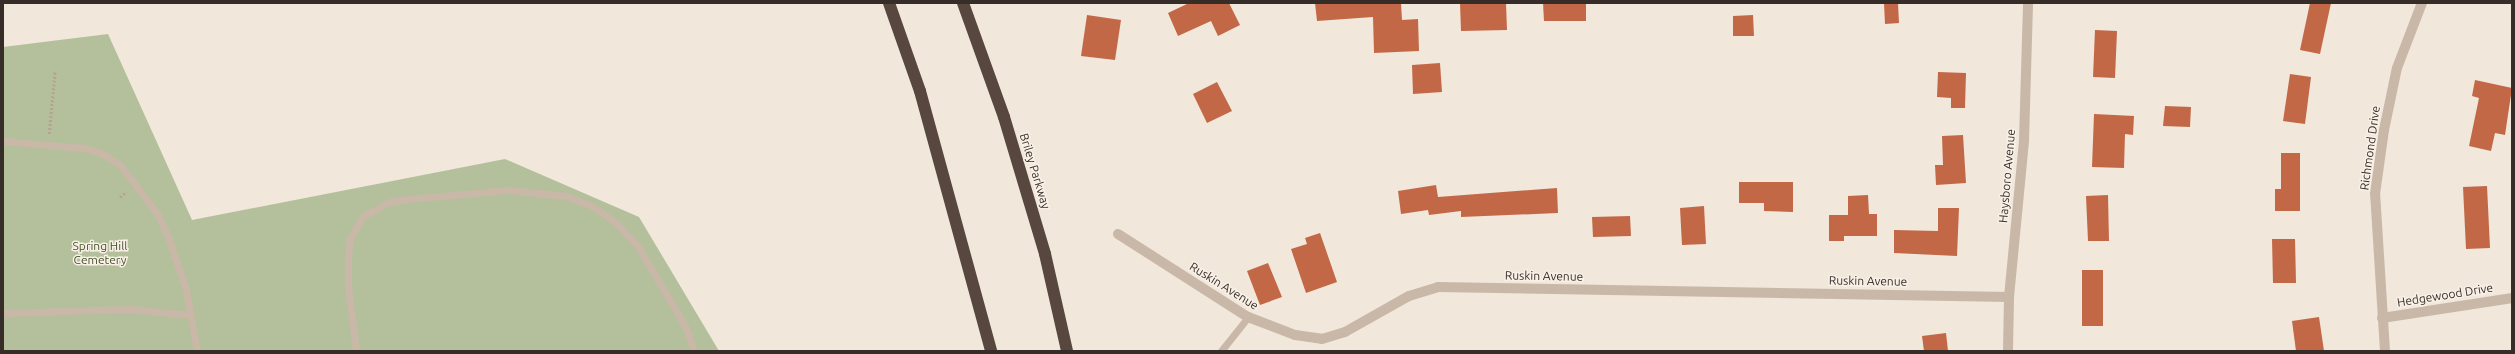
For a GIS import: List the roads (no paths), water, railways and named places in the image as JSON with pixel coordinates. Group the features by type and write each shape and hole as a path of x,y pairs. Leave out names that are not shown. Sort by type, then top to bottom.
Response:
{"highway":[{"path":"889,3 920,91 991,351"},
{"name":"Briley Parkway","path":"963,3 1007,124 1045,254 1067,351"}],"street":[{"name":"Haysboro Avenue","path":"2008,351 2009,297 2024,140 2028,3"},
{"name":"Richmond Drive","path":"2385,351 2375,194 2384,130 2397,68 2422,3"},
{"name":"Ruskin Avenue","path":"1118,234 1248,317 1295,335 1322,339 1345,332 1409,296 1438,287 2009,297"},
{"name":"Hedgewood Drive","path":"2382,318 2512,298"}],"lane":[{"path":"3,141 85,148 104,154 120,166 157,213 169,239 186,290 197,351"},
{"path":"356,351 348,286 348,256 350,239 362,217 389,202 509,190 566,196 592,206 616,223 637,245 682,322 694,351"},
{"path":"3,313 129,309 191,315"},
{"path":"1221,351 1248,317"}],"park label":[{"name":"Spring Hill Cemetery","path":"100,253"}]}
